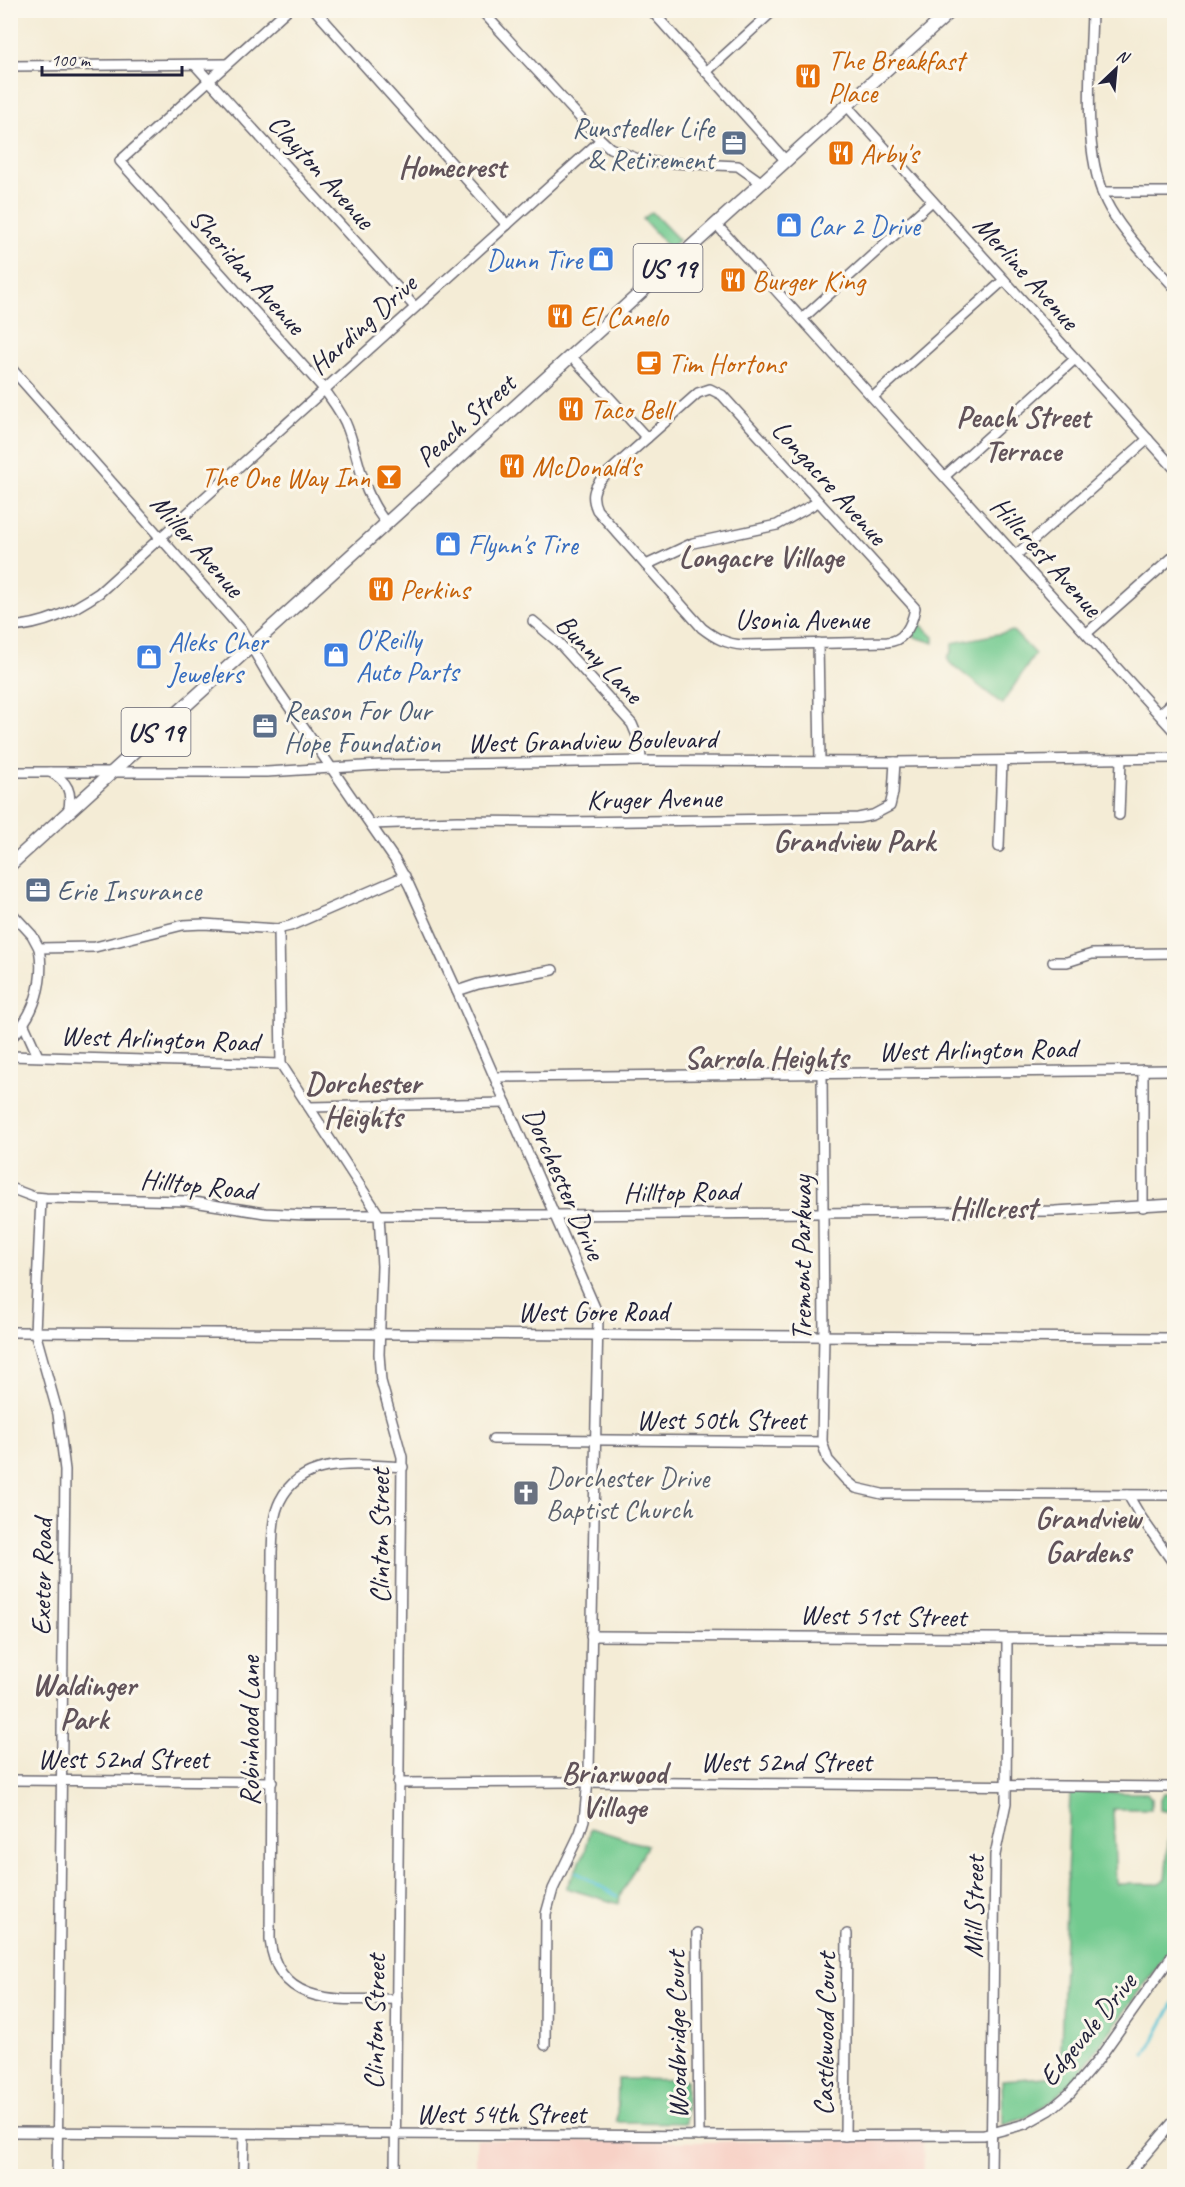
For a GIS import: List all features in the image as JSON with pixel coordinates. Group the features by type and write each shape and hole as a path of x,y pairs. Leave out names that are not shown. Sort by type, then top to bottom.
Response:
{"main road":[{"name":"Peach Street","path":"10,865 952,10"}],"street":[{"path":"209,80 287,10"},
{"path":"315,10 507,225"},
{"path":"481,10 601,140 621,152 653,162 738,166 762,183"},
{"path":"651,10 786,161"},
{"path":"706,72 774,10"},
{"path":"1092,10 1091,140 1102,192 1122,226 1174,287"},
{"name":"Clayton Avenue","path":"195,64 415,307"},
{"path":"10,66 226,64"},
{"name":"Sheridan Avenue","path":"209,80 120,161 324,389 344,419 366,489 386,523"},
{"name":"Merline Avenue","path":"847,106 1174,468"},
{"name":"Harding Drive","path":"10,627 56,618 77,608 99,593 601,140"},
{"path":"1102,192 1174,192"},
{"path":"802,319 932,201"},
{"name":"Hillcrest Avenue","path":"716,224 1174,731"},
{"path":"873,397 1004,280"},
{"path":"572,356 647,438"},
{"path":"945,476 1075,359"},
{"name":"Miller Avenue","path":"10,367 241,629 272,682 333,768"},
{"name":"Longacre Avenue","path":"647,438 698,393 710,389 722,395 915,608"},
{"name":"Usonia Avenue","path":"647,438 602,478 594,489 593,496 597,510 702,628 722,641 743,645 893,642 898,640 913,621 915,608"},
{"path":"1016,555 1148,439"},
{"path":"646,565 693,543 777,525 818,502"},
{"path":"1087,633 1174,556"},
{"name":"Bunny Lane","path":"533,621 558,642 632,724 640,742 641,761"},
{"path":"818,643 820,761"},
{"path":"1160,714 1174,701"},
{"name":"West Grandview Boulevard","path":"10,772 280,771 380,765 641,761 895,762 1174,758"},
{"path":"1119,815 1121,759"},
{"path":"999,847 1002,761"},
{"name":"Kruger Avenue","path":"371,824 457,821 568,822 858,818 873,815 890,806 894,794 895,762"},
{"name":"Dorchester Drive","path":"333,768 405,876 506,1102 594,1304 598,1318 585,1813 580,1833 553,1889 546,1914 545,2045"},
{"path":"48,771 66,784 71,797 68,812"},
{"path":"39,948 95,947 183,924 279,928 290,926 405,876"},
{"path":"10,911 32,935 39,948 40,971 37,996 31,1012 24,1025 10,1039"},
{"path":"279,928 281,1064"},
{"path":"1053,962 1067,962 1092,954 1174,953"},
{"path":"457,991 478,984 553,970"},
{"name":"West Arlington Road","path":"24,1025 38,1056"},
{"name":"West Arlington Road","path":"10,1056 281,1064"},
{"name":"Clinton Street","path":"281,1064 379,1215 382,1266 379,1354 381,1381 400,1443 403,1467 395,2176"},
{"path":"1143,1070 1143,1207"},
{"name":"West Arlington Road","path":"495,1077 1174,1070"},
{"name":"Tremont Parkway","path":"822,1074 824,1212 822,1442"},
{"path":"309,1107 506,1102"},
{"name":"Hilltop Road","path":"10,1188 40,1198 187,1201 265,1213 379,1215 1066,1211 1174,1204"},
{"name":"Exeter Road","path":"40,1198 35,1332 58,1414 65,1470 57,2176"},
{"name":"West Gore Road","path":"10,1332 1174,1338"},
{"name":"West 50th Street","path":"493,1439 822,1442 828,1460 836,1471 856,1488 868,1492 1174,1495"},
{"name":"Robinhood Lane","path":"397,1999 313,1996 290,1982 274,1959 270,1940 272,1552 274,1524 280,1501 297,1479 325,1467 403,1467"},
{"path":"1128,1494 1174,1564"},
{"name":"West 51st Street","path":"591,1636 1174,1639"},
{"name":"Mill Street","path":"991,2176 995,1855 1004,1816 1007,1639"},
{"name":"West 52nd Street","path":"10,1780 272,1782"},
{"name":"West 52nd Street","path":"398,1783 1174,1787"},
{"name":"Woodbridge Court","path":"697,1933 699,2136"},
{"name":"Castlewood Court","path":"845,2136 848,1934"},
{"name":"Edgevale Drive","path":"992,2133 1020,2126 1036,2118 1054,2107 1070,2093 1098,2060 1174,1953"},
{"path":"1126,2176 1174,2121"},
{"name":"West 54th Street","path":"10,2132 699,2136 934,2136 992,2133"},
{"path":"243,2176 244,2134"}],"shaded area":[{"path":"476,2139 703,2142 923,2140 924,2176 476,2176"}],"green space":[{"path":"652,212 679,240 669,248 643,219"},
{"path":"919,623 934,637 934,643 915,637 913,633"},
{"path":"1013,631 1035,654 1002,704 950,663 947,658 952,651 952,643"},
{"path":"1070,1792 1147,1793 1151,1798 1151,1809 1113,1809 1116,1884 1157,1884 1165,1880 1171,1812 1160,1810 1160,1799 1163,1793 1174,1793 1174,1943 1082,2070 1054,2100 1025,2118 1003,2125 1002,2080 1060,2076"},
{"path":"591,1828 647,1846 620,1896 619,1904 566,1888 585,1852"},
{"path":"618,2079 686,2080 686,2123 617,2122"}],"waterway":[{"path":"576,1872 617,1896"},
{"path":"1146,2055 1174,2002"}],"place":[{"name":"The Breakfast Place","path":"808,76"},
{"name":"Runstedler Life & Retirement","path":"734,143"},
{"name":"Arby's","path":"841,153"},
{"name":"Car 2 Drive","path":"789,225"},
{"name":"Dunn Tire","path":"601,259"},
{"name":"Burger King","path":"733,280"},
{"name":"El Canelo","path":"560,316"},
{"name":"Tim Hortons","path":"649,363"},
{"name":"Taco Bell","path":"571,409"},
{"name":"McDonald's","path":"512,466"},
{"name":"The One Way Inn","path":"389,477"},
{"name":"Flynn's Tire","path":"448,544"},
{"name":"Perkins","path":"381,589"},
{"name":"O'Reilly Auto Parts","path":"336,655"},
{"name":"Aleks Cher Jewelers","path":"149,657"},
{"name":"Reason For Our Hope Foundation","path":"265,726"},
{"name":"Erie Insurance","path":"38,890"},
{"name":"Dorchester Drive Baptist Church","path":"526,1493"}],"district":[{"name":"Homecrest","path":"452,167"},
{"name":"Peach Street Terrace","path":"1023,434"},
{"name":"Longacre Village","path":"761,557"},
{"name":"Grandview Park","path":"854,841"},
{"name":"Sarrola Heights","path":"766,1058"},
{"name":"Dorchester Heights","path":"363,1100"},
{"name":"Hillcrest","path":"993,1208"},
{"name":"Grandview Gardens","path":"1088,1535"},
{"name":"Waldinger Park","path":"84,1702"},
{"name":"Briarwood Village","path":"614,1790"}]}
